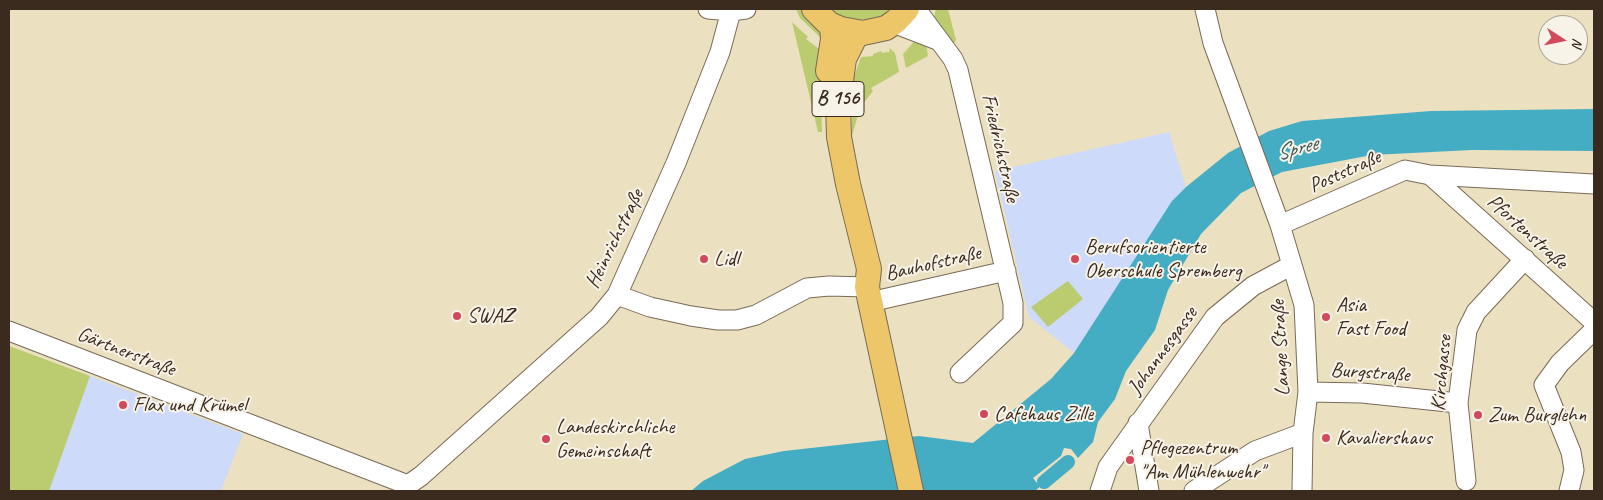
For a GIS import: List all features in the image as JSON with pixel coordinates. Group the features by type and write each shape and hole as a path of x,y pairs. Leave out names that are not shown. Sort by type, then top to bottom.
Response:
{"main road":[{"path":"814,9 832,25 841,30 857,33 875,31 900,16"},
{"name":"B 156","path":"832,25 833,38 826,99 829,151 857,271 868,292"},
{"name":"B 156","path":"857,33 844,59 838,103 842,153 870,274 868,292 894,422 911,491"}],"street":[{"path":"708,9 738,10"},
{"name":"Friedrichstraße","path":"916,9 953,59 958,70 1013,303 1013,323 960,373"},
{"name":"Lange Straße","path":"1204,9 1213,43 1269,200 1280,225 1304,305 1308,392 1303,433 1302,491"},
{"name":"Heinrichstraße","path":"421,476 599,317 617,296 676,163 738,10"},
{"path":"900,16 938,40"},
{"name":"Poststraße","path":"1280,225 1405,170 1430,175 1594,184"},
{"name":"Pfortenstraße","path":"1430,175 1594,322"},
{"name":"Kirchgasse","path":"1466,481 1458,403 1467,330 1476,312 1525,259"},
{"name":"Johannesgasse","path":"1100,491 1108,466 1215,317 1253,286 1292,265"},
{"name":"Bauhofstraße","path":"617,296 650,307 691,316 728,320 756,315 807,288 829,286 868,292 1006,271"},
{"path":"1569,491 1574,470 1572,452 1544,385 1560,363 1594,330"},
{"name":"Gärtnerstraße","path":"9,331 408,485 421,476"},
{"name":"Burgstraße","path":"1308,392 1362,393 1458,403"},
{"path":"1138,423 1149,491"},
{"path":"1194,491 1256,451 1303,433"}],"shaded area":[{"name":"Berufsorientierte Oberschule Spremberg","path":"1169,132 1186,187 1172,201 1074,353 1029,317 995,171"},
{"name":"Flax und Krümel","path":"90,376 243,434 221,491 49,491"}],"green space":[{"path":"796,9 803,10 820,26 823,40 800,18"},
{"path":"822,9 900,9 867,27"},
{"path":"936,9 948,9 956,40 953,45 934,18"},
{"path":"792,22 808,37 806,39 826,54 821,95 822,132 818,132"},
{"path":"918,37 926,44 928,56 906,68 903,54"},
{"path":"890,48 895,53 899,72 871,88 873,91 860,108 852,136 852,94 854,77 861,57 873,56 873,54 881,51 882,53 889,52"},
{"path":"1068,281 1083,299 1048,327 1031,307"},
{"path":"9,346 90,376 49,491 9,491"}],"water":[{"name":"Spree","path":"1594,109 1594,151 1472,150 1372,155 1282,172 1241,193 1201,234 1168,290 1155,330 1126,371 1115,399 1098,422 1093,442 1078,458 1071,449 1064,448 1061,456 1033,478 1037,483 1043,481 1044,483 1035,491 691,491 703,481 745,459 784,451 919,436 973,443 1051,379 1074,353 1172,201 1186,187 1228,153 1269,131 1302,121 1431,111"}],"waterway":[{"path":"1044,482 1068,462"}],"place":[{"name":"Lidl","path":"704,259"},
{"name":"Berufsorientierte Oberschule Spremberg","path":"1075,259"},
{"name":"SWAZ","path":"457,316"},
{"name":"Asia Fast Food","path":"1326,317"},
{"name":"Flax und Krümel","path":"123,405"},
{"name":"Cafehaus Zille","path":"984,414"},
{"name":"Zum Burglehn","path":"1478,415"},
{"name":"Kavaliershaus","path":"1326,438"},
{"name":"Landeskirchliche Gemeinschaft","path":"546,439"},
{"name":"Pflegezentrum \"Am Mühlenwehr\"","path":"1130,460"}]}
